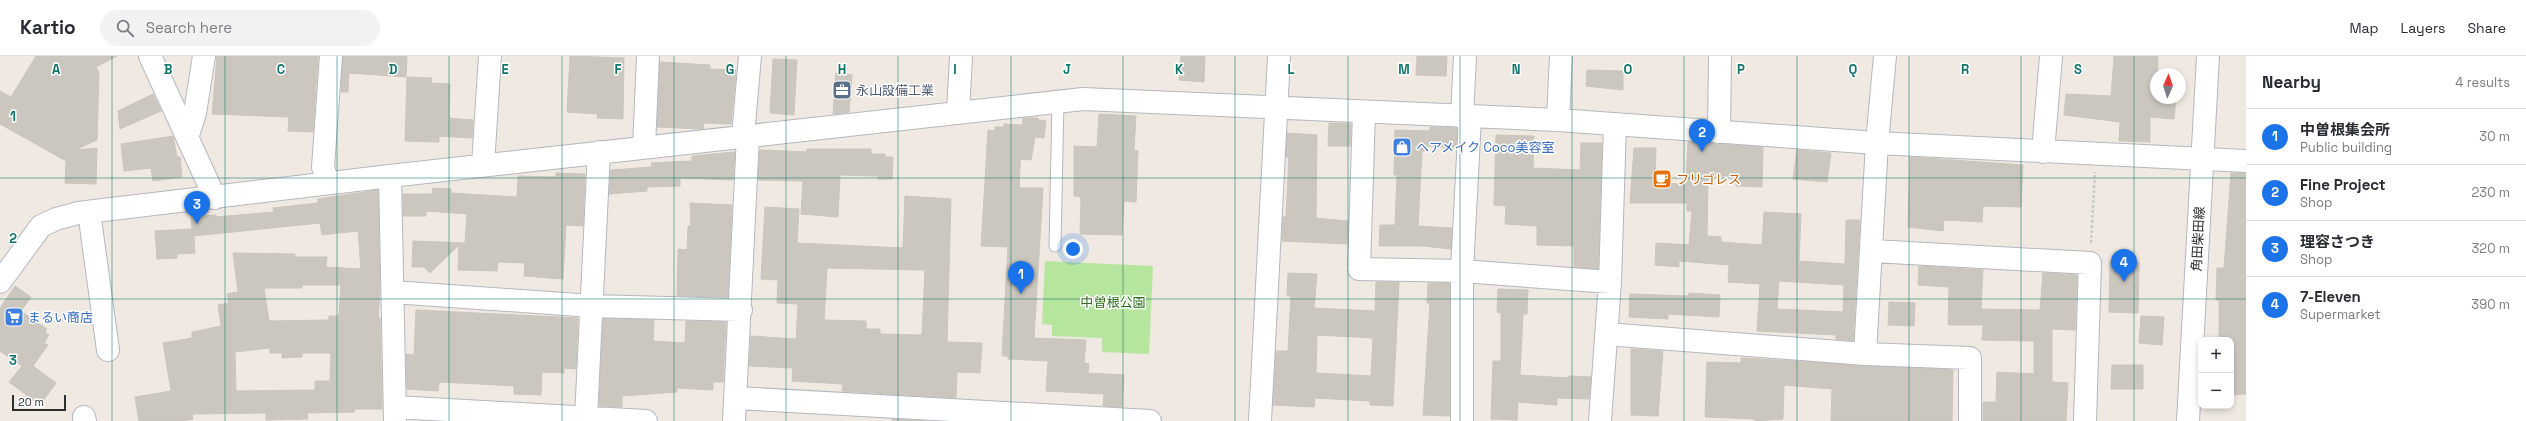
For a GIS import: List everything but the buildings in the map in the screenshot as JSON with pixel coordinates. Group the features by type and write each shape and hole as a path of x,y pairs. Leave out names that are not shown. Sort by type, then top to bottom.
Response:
{"street":[{"path":"150,56 188,135 215,198"},
{"path":"188,135 195,113 204,56"},
{"path":"328,183 323,167 331,56"},
{"path":"483,165 490,56"},
{"path":"644,147 648,56"},
{"path":"734,421 737,398 741,310 745,136 750,56"},
{"path":"958,113 961,56"},
{"path":"1260,421 1279,56"},
{"path":"1462,421 1462,271 1466,117 1465,56"},
{"path":"1558,120 1561,56"},
{"path":"1719,132 1720,56"},
{"path":"1865,354 1873,251 1877,143 1885,56"},
{"path":"2043,152 2051,56"},
{"name":"角田柴田線","path":"2188,421 2208,56"},
{"path":"0,282 41,226 56,219 89,212 483,165 1083,99 1277,109 1558,120 1877,143 2096,155 2246,161"},
{"path":"1364,112 1358,269 1462,271 1610,282"},
{"path":"1600,421 1610,282 1615,124"},
{"path":"578,418 592,306 599,152"},
{"path":"390,176 395,414 646,421"},
{"path":"89,212 108,350"},
{"path":"1873,251 2090,263 2085,421"},
{"path":"393,292 592,306 741,310"},
{"path":"1606,334 1865,354 1970,358 1970,421"},
{"path":"737,398 941,415 1150,421"}],"lane":[{"path":"1055,246 1058,101"}],"path":[{"path":"2090,263 2096,155"}],"green space":[{"name":"中曽根公園","path":"1045,261 1153,266 1149,354 1102,352 1102,338 1052,336 1052,325 1042,324"}],"place":[{"name":"永山設備工業","path":"842,90"},
{"name":"ヘアメイク Coco美容室","path":"1402,147"},
{"name":"Fine Project","path":"1702,152"},
{"name":"フリゴレス","path":"1662,179"},
{"name":"理容さつき","path":"197,224"},
{"name":"7-Eleven","path":"2124,282"},
{"name":"中曽根集会所","path":"1021,294"},
{"name":"まるい商店","path":"14,317"}]}
